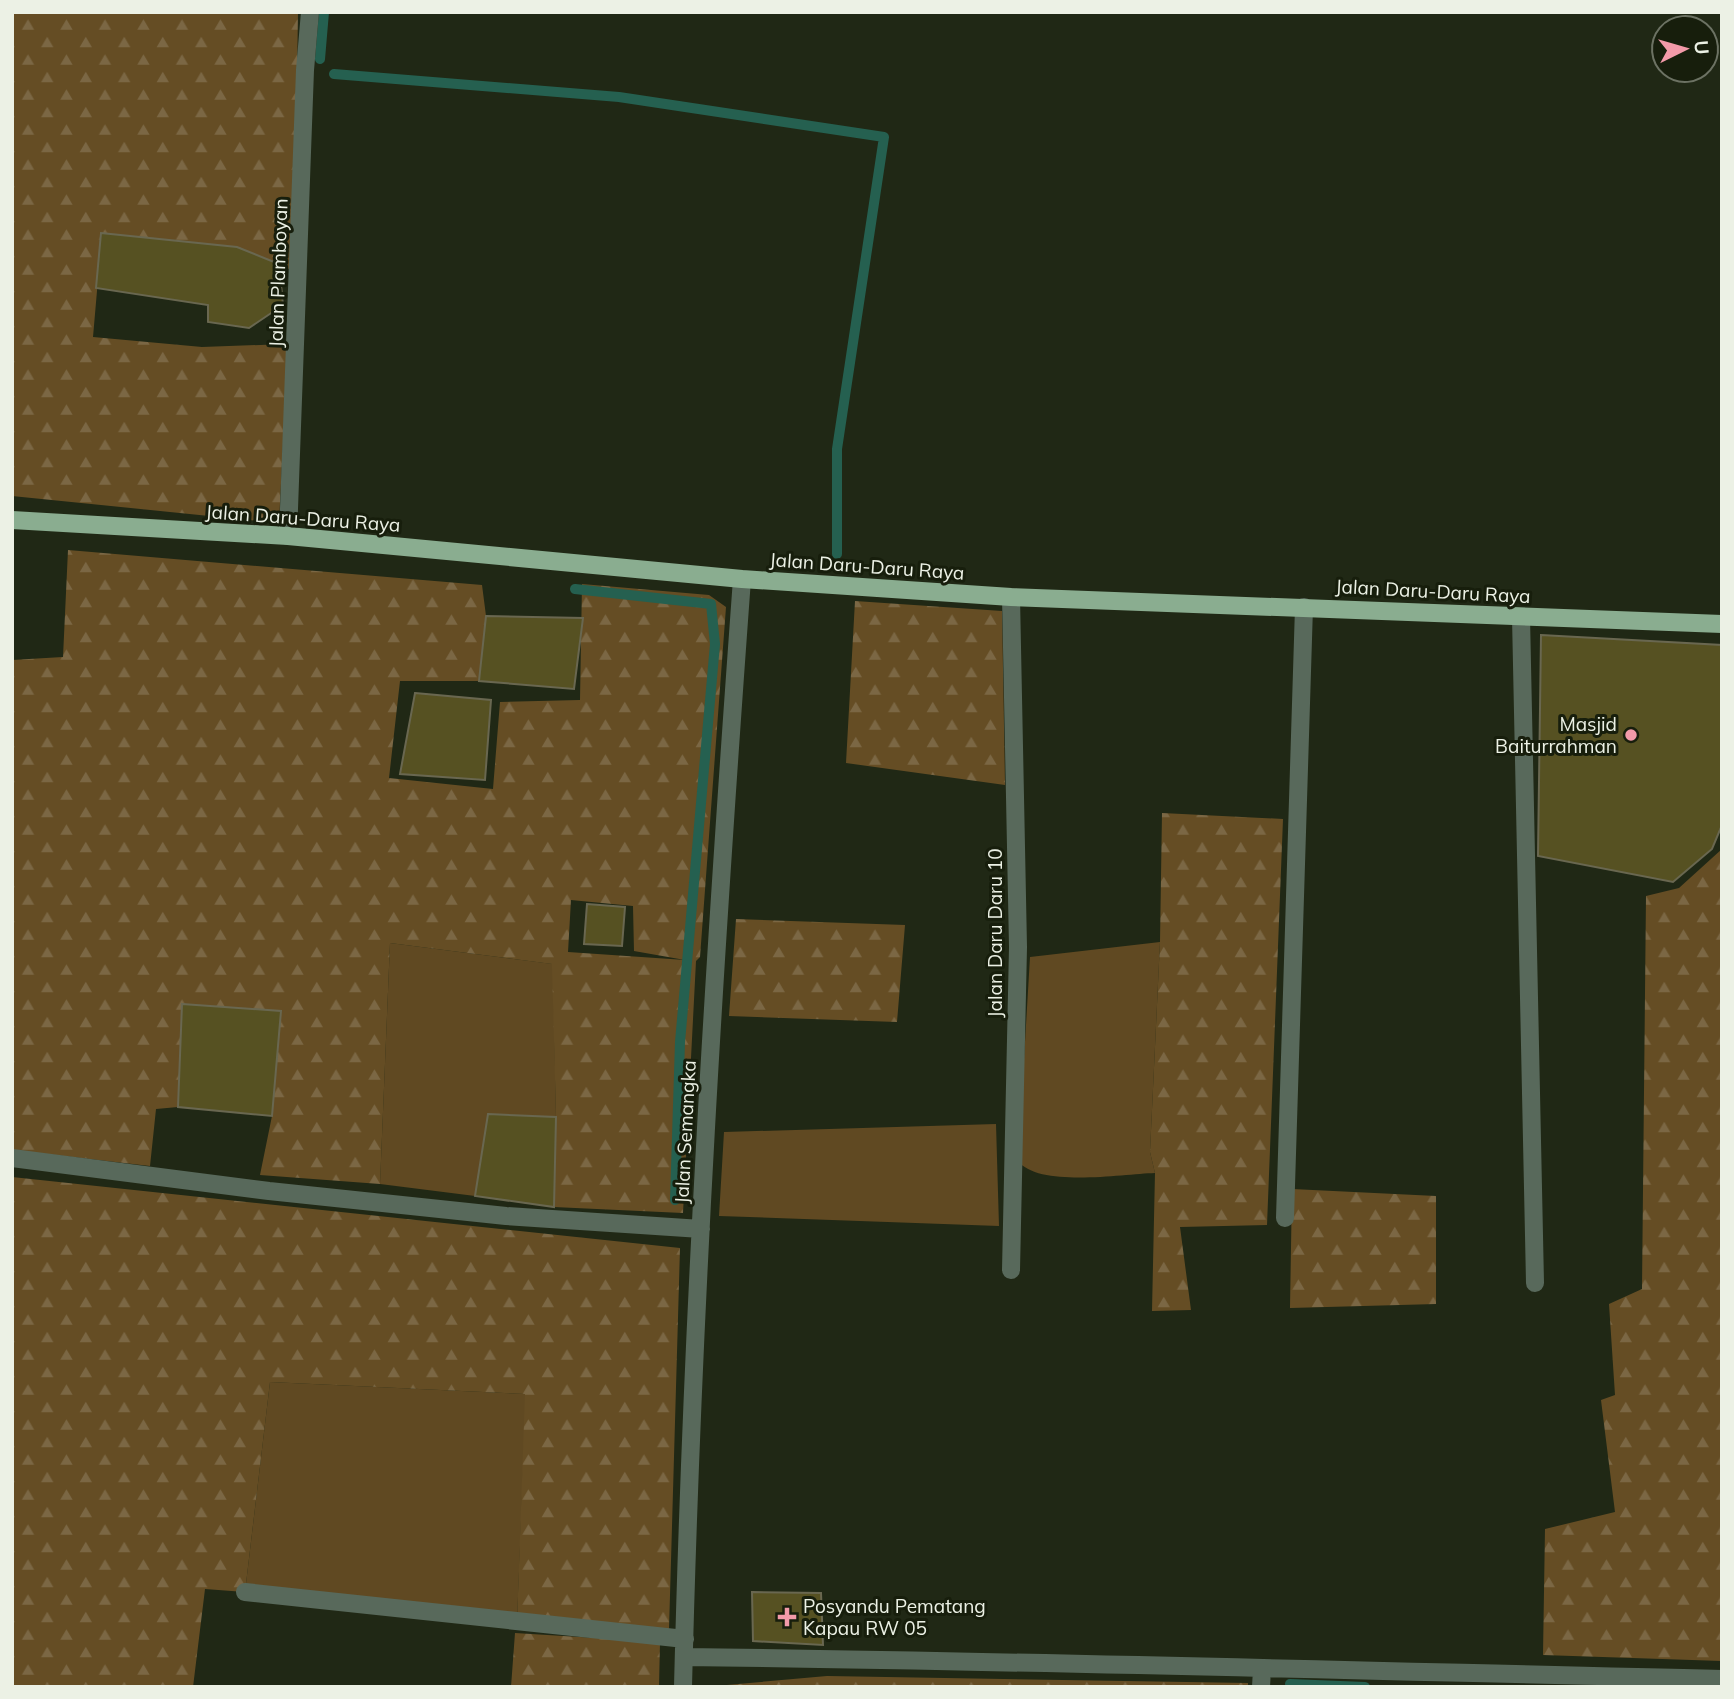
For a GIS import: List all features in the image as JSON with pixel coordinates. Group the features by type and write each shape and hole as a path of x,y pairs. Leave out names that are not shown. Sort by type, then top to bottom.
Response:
{"main road":[{"name":"Jalan Daru-Daru Raya","path":"12,520 288,536 742,579 1011,597 1722,624"}],"street":[{"name":"Jalan Plamboyan","path":"288,536 305,70 310,12"},
{"name":"Jalan Semangka","path":"683,1687 701,1229 719,887 742,579"},
{"name":"Jalan Daru Daru 10","path":"1011,597 1018,947 1011,1270"},
{"path":"1285,1218 1304,607"},
{"path":"1521,617 1535,1283"},
{"path":"12,1158 270,1191 492,1215 701,1229"},
{"path":"245,1592 684,1648 1082,1662 1261,1678 1722,1679"}],"shaded area":[{"path":"1160,942 1150,1152 1155,1173 1082,1178 1044,1174 1029,1169 1018,1161 1030,957"},
{"path":"390,943 553,964 556,1117 488,1115 475,1196 380,1184"},
{"path":"996,1124 999,1226 719,1216 724,1132"},
{"path":"270,1382 526,1394 517,1622 245,1592"}],"green space":[{"path":"12,12 298,12 294,271 237,247 102,233 93,337 202,347 288,344 279,523 12,496"},
{"path":"68,550 482,585 486,616 479,681 400,681 389,778 493,789 500,702 580,700 582,584 709,595 726,607 700,957 696,961 683,1213 554,1207 556,1117 552,964 390,943 380,1184 260,1175 272,1116 280,1011 182,1005 178,1107 156,1109 150,1166 12,1150 12,660 63,657","holes":["571,900 633,906 634,951 685,960 568,952"]},
{"path":"855,601 1002,611 1005,785 846,763"},
{"path":"1162,813 1283,819 1267,1225 1180,1227 1191,1310 1152,1311 1155,1173 1150,1152 1160,942"},
{"path":"1722,849 1722,1661 1543,1655 1545,1529 1615,1512 1601,1400 1615,1395 1609,1304 1642,1289 1646,896 1679,888"},
{"path":"736,919 905,925 897,1022 729,1016"},
{"path":"12,1177 680,1248 669,1630 517,1622 525,1394 270,1382 245,1592 205,1589 193,1687 12,1687"},
{"path":"1292,1189 1436,1196 1436,1304 1290,1308"},
{"path":"515,1633 660,1642 659,1687 511,1687"},
{"path":"827,1676 1248,1683 1248,1687 704,1687"}],"building":[{"path":"101,233 237,247 279,264 283,305 249,328 208,322 208,305 96,288"},
{"path":"486,616 583,618 574,689 479,681"},
{"name":"Masjid Baiturrahman","path":"1541,635 1722,645 1722,825 1712,849 1673,882 1538,856"},
{"path":"415,693 491,700 485,780 400,774"},
{"path":"587,904 625,907 622,946 584,944"},
{"path":"182,1004 281,1011 272,1116 178,1107"},
{"path":"488,1114 556,1117 554,1207 475,1196"},
{"name":"Posyandu Pematang Kapau RW 05","path":"752,1592 821,1593 823,1645 753,1641"}],"waterway":[{"path":"320,59 324,12"},
{"path":"334,74 619,97 884,137 837,449 837,554"},
{"path":"575,589 711,604 715,644 680,1042 675,1200"},
{"path":"1290,1684 1365,1687"}],"place":[{"name":"Masjid Baiturrahman","path":"1631,735"},
{"name":"Posyandu Pematang Kapau RW 05","path":"787,1617"}]}
